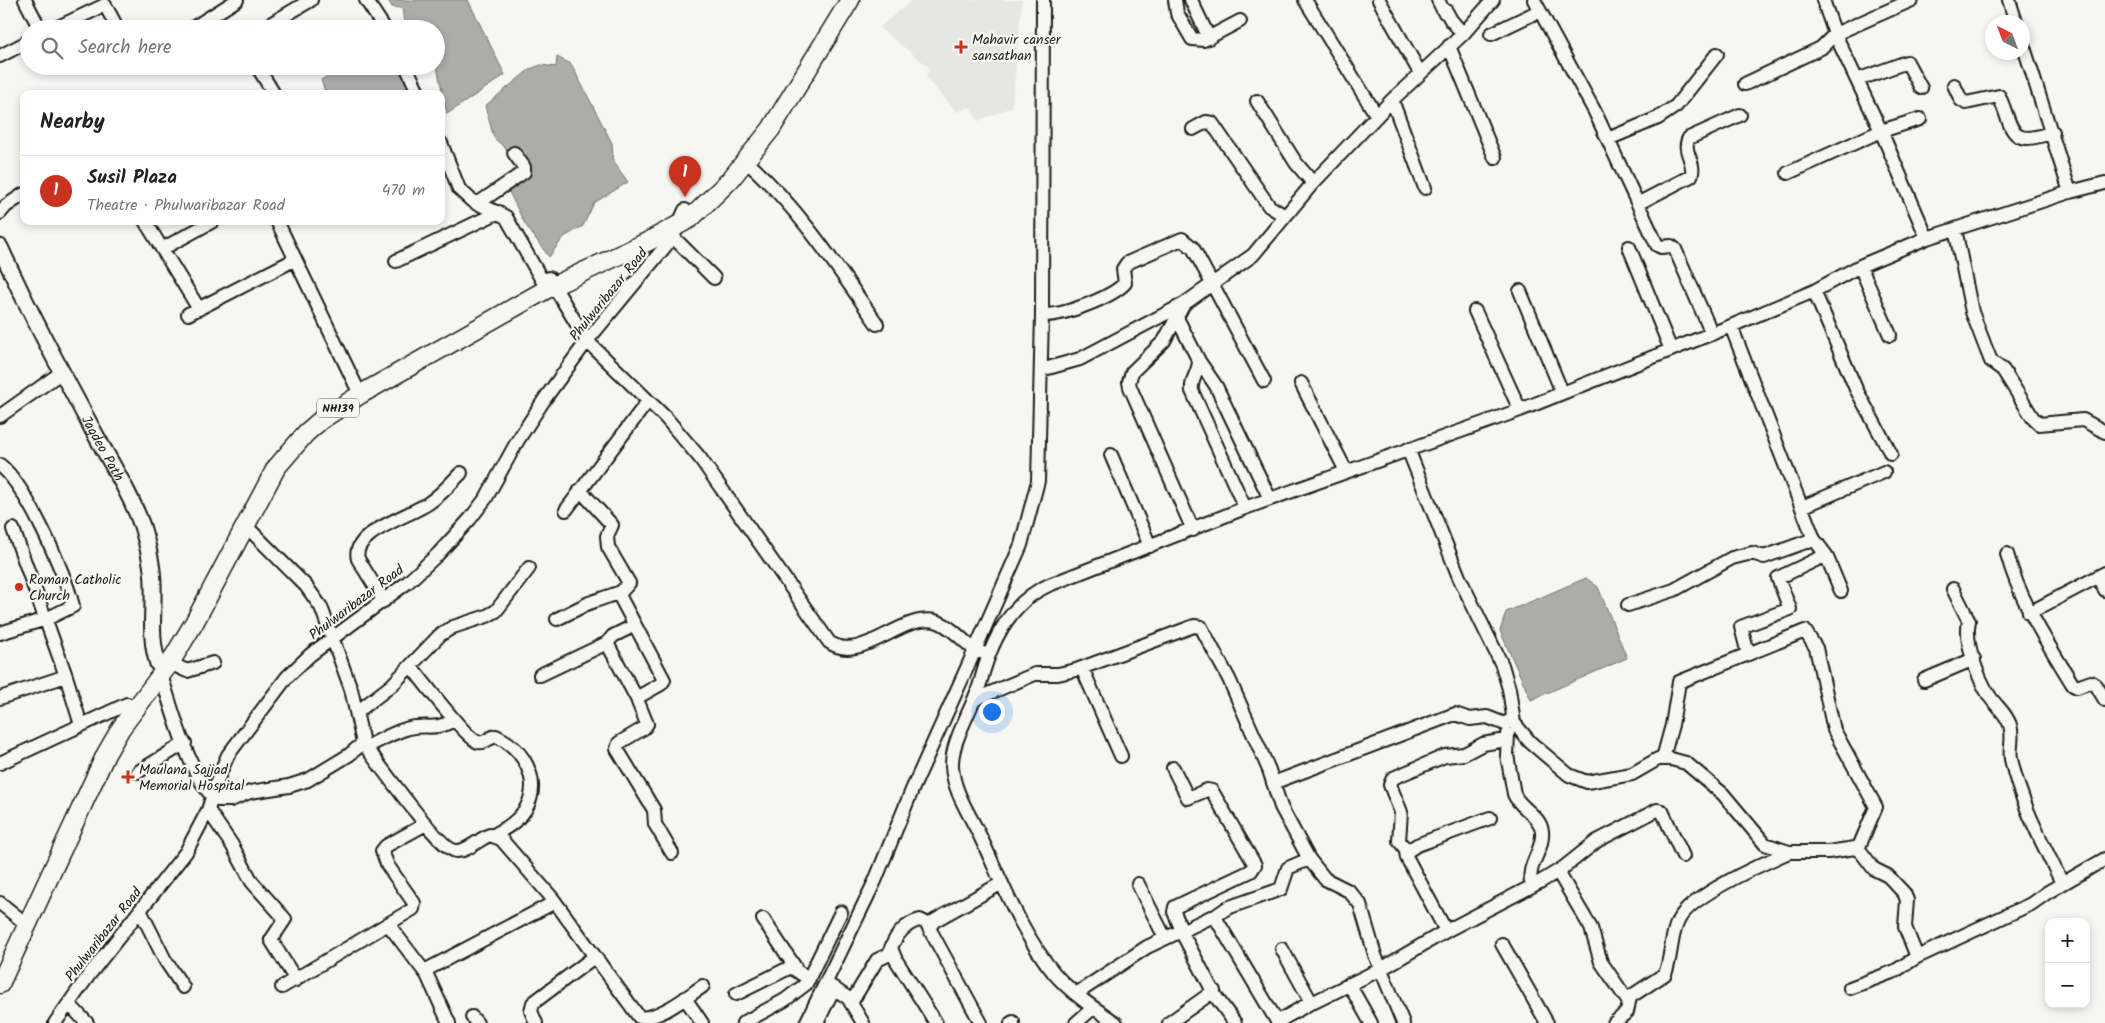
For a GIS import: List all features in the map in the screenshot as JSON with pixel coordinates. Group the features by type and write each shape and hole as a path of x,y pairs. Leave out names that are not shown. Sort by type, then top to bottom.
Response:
{"highway":[{"name":"NH139","path":"228,550 246,526 276,468 306,433 338,408 464,331 548,284 660,226 679,225 703,208 746,161 771,129 841,3"},
{"name":"NH139","path":"679,225 763,124 841,3"},
{"name":"NH139","path":"0,963 91,774 163,668 228,550 264,471 284,442 315,412 356,386 464,331"},
{"name":"NH139","path":"0,984 113,723 127,704 163,668"}],"main road":[{"name":"Jagdeo Path","path":"0,247 21,294 141,524 152,562 154,587 151,629 153,648 163,668"}],"street":[{"path":"25,0 35,20"},
{"path":"205,20 237,0"},
{"path":"278,20 312,0"},
{"path":"366,0 379,20"},
{"path":"817,1023 830,985 912,790 1021,545 1034,504 1038,480 1042,315 1043,0"},
{"path":"1175,0 1177,13 1192,39 1197,41 1209,38 1240,21"},
{"path":"1191,0 1209,38"},
{"path":"1305,0 1377,116"},
{"path":"1379,0 1420,73"},
{"path":"1438,0 1463,34"},
{"path":"1041,370 1080,359 1184,304 1253,255 1312,183 1392,100 1463,34 1493,0"},
{"path":"1823,0 1835,34 1881,131 1927,238"},
{"path":"1745,84 1821,48 1835,34 1912,0"},
{"path":"2009,0 2014,15"},
{"path":"73,20 105,5 113,20"},
{"path":"1491,34 1537,5 1608,139 1657,245 1661,247 1671,246 1675,250 1712,334"},
{"path":"0,56 20,46"},
{"path":"1449,46 1495,158"},
{"path":"1608,139 1658,118 1676,106 1717,54"},
{"path":"2028,60 2053,132 2070,192"},
{"path":"1857,80 1907,62 1921,88"},
{"path":"262,75 272,90"},
{"path":"410,75 417,90"},
{"path":"1954,84 1961,100 1966,103 1999,96 2012,130 2018,136 2034,139 2053,132"},
{"path":"1392,100 1425,188"},
{"path":"1257,101 1296,163 1312,183"},
{"path":"1639,203 1691,176 1692,165 1686,147 1689,138 1740,115"},
{"path":"1788,173 1881,131 1920,119"},
{"path":"1193,129 1206,122 1212,123 1269,206 1285,216"},
{"path":"445,153 459,189 464,196 477,204 499,212 511,223 525,254 548,284 587,342 678,431 700,458 830,642 836,647 849,649 911,624 929,620 942,624 975,650 987,655"},
{"path":"477,204 524,172 524,167 514,153"},
{"path":"746,161 776,190 805,223 878,324"},
{"path":"1116,1023 1076,994 1058,977 1040,953 1002,883 958,790 952,773 953,754 976,699 987,655 1018,606 1031,594 1244,508 1520,410 1712,334 1814,291 1860,266 1927,238 2070,192 2105,183"},
{"path":"0,213 20,197"},
{"path":"396,261 499,212"},
{"path":"147,225 194,311 294,260"},
{"path":"162,249 205,225"},
{"path":"280,225 294,260 356,386"},
{"path":"679,225 714,278"},
{"name":"Phulwaribazar Road","path":"55,1023 186,852 208,810 224,764 240,738 286,678 310,655 384,601 424,568 470,519 486,498 518,440 546,397 679,225"},
{"path":"1955,229 1972,312 1984,346 1991,360 2002,370 2033,418 2039,424 2083,420 2105,432"},
{"path":"1042,315 1067,311 1115,290 1125,283 1123,269 1127,263 1178,239 1182,239 1190,244 1213,283 1264,380"},
{"path":"1628,247 1670,350"},
{"path":"1860,266 1890,335"},
{"path":"1520,291 1562,392"},
{"path":"1814,291 1856,389 1891,454"},
{"path":"1184,304 1164,341 1136,368 1129,382 1193,530"},
{"path":"1475,311 1520,410"},
{"path":"1177,318 1199,361 1216,386 1270,499"},
{"path":"1731,326 1814,539 1826,555 1841,591"},
{"path":"1199,361 1199,366 1191,385 1192,391 1244,508"},
{"path":"0,416 62,372"},
{"path":"1302,384 1346,471"},
{"path":"566,510 648,401"},
{"path":"1408,449 1459,576 1502,665 1509,689 1511,720 1506,740 1507,755 1516,799 1537,821 1542,832 1536,856 1530,870 1529,877 1532,886"},
{"path":"1112,455 1150,546"},
{"path":"0,633 46,620 73,606 58,564 23,492 1,468"},
{"path":"1802,507 1884,472"},
{"path":"384,601 358,559 357,554 360,544 389,523 431,502 462,473"},
{"path":"557,619 589,603 626,590 629,583 608,547 607,536 612,525 580,490"},
{"path":"246,526 313,595 324,615 351,689 365,745 426,824 450,849 458,852 486,836 494,835 513,823 528,803 532,788 527,765 520,752 496,736 482,742 475,740 454,720 411,666"},
{"path":"13,530 66,676 81,725"},
{"path":"1628,605 1674,590 1738,556 1752,553 1764,557 1814,539"},
{"path":"2007,554 2016,584 2029,613 2073,684 2077,687 2091,682 2095,683 2105,700"},
{"path":"1748,654 1741,626 1790,609 1778,578 1826,555"},
{"path":"357,712 380,695 445,632 496,611 530,568"},
{"path":"2029,613 2102,575 2105,590"},
{"path":"1953,589 1969,622 1966,630 1974,659 1988,692 2008,721 2012,733 2011,759 2042,841 2062,883"},
{"path":"618,593 664,680 661,684 640,695 637,699"},
{"path":"540,675 607,643 612,636 635,625"},
{"path":"976,699 1035,674 1058,674 1082,668 1157,639 1194,626 1201,626 1228,679 1287,818 1308,859 1325,879 1349,891 1360,904 1381,969 1403,1023"},
{"path":"1663,758 1672,725 1679,682 1805,631 1816,648 1834,730 1876,807 1858,850"},
{"path":"607,643 637,699 647,724 644,728 619,743 617,749 654,810 655,824 672,853"},
{"path":"1924,680 1974,659"},
{"path":"213,663 187,671 163,668 185,743 201,781 212,796 218,800 231,800 250,792 299,783 332,766 365,745 396,732 410,728 440,727 454,720"},
{"path":"1082,668 1121,756"},
{"path":"0,698 66,676"},
{"path":"0,763 36,748 127,704"},
{"path":"1273,783 1455,714 1470,718 1486,717 1503,724 1511,720"},
{"path":"1511,720 1530,742 1569,775 1579,780 1587,782 1632,774 1654,760 1663,758 1678,761 1693,768 1723,794 1759,839 1774,848 1789,852 1828,852 1854,848 1858,850 1869,864 1888,876 1904,893 1907,900 1905,927 1917,957"},
{"path":"1410,849 1404,847 1399,841 1401,812 1391,788 1391,780 1402,773 1445,756 1464,754 1483,744 1506,740"},
{"path":"138,772 185,743"},
{"path":"1173,768 1188,798 1207,790 1212,791 1255,865 1251,871 1176,906 1174,912 1214,991 1236,1023"},
{"path":"1214,916 1278,1023 1312,1002 1381,969 1446,930 1558,872 1597,841 1660,809 1683,856"},
{"path":"208,810 232,844 252,882 285,919 271,940 296,980"},
{"path":"1446,930 1407,858 1406,852 1490,818"},
{"path":"282,987 409,912 414,906 385,861 382,851 384,847 426,824"},
{"path":"494,835 510,848 555,902 639,1017 650,1017 658,1014 704,986"},
{"path":"1614,1023 1627,1012 1628,1000 1632,994 1665,974 1674,930 1684,913 1719,886 1789,852"},
{"path":"1076,994 1130,958 1165,938 1181,931 1183,932 1227,908 1281,889 1288,868 1308,859"},
{"path":"1850,988 1895,971 1917,957 2031,904 2062,883 2105,859"},
{"path":"1558,872 1590,928 1601,962 1628,1000"},
{"path":"930,925 1002,883"},
{"path":"1138,884 1165,938"},
{"path":"424,971 555,902"},
{"path":"0,903 20,919"},
{"path":"140,910 165,960 183,986"},
{"path":"743,1023 795,994 809,979 841,912"},
{"path":"763,919 795,967 809,979"},
{"path":"930,925 920,920 908,924 893,942 892,953 936,1023"},
{"path":"388,924 424,971 436,991 441,1007 450,1023"},
{"path":"930,925 930,932 981,1023"},
{"path":"1502,944 1547,1023"},
{"path":"1282,949 1312,1002"},
{"path":"851,1003 876,960 892,953"},
{"path":"536,1023 531,1011 533,1003 594,957"},
{"path":"736,994 787,968 795,967"},
{"path":"1349,984 1371,1023"},
{"path":"830,985 851,1003 863,1023"},
{"path":"806,1023 830,985"},
{"path":"1169,1023 1214,991"},
{"path":"685,998 702,1023"},
{"path":"69,1004 87,1023"},
{"path":"1076,1023 1093,1008"}],"shaded area":[{"path":"388,0 468,0 505,75 447,114 445,90 442,90 439,75 445,75 445,20 404,20 402,8 392,7"},
{"name":"Mahavir canser sansathan","path":"912,0 1022,0 1012,107 978,121 970,107 957,112 926,78 929,67 879,28"},
{"path":"557,57 571,64 612,143 613,161 628,182 594,203 583,226 564,237 549,257 525,224 505,184 524,172 516,158 494,138 485,106 530,69 541,65 556,67"},
{"path":"330,75 406,75 412,90 325,90 321,80"},
{"path":"1586,578 1598,587 1627,658 1531,700 1500,631 1506,612"}],"place":[{"name":"Mahavir canser sansathan","path":"961,47"},
{"name":"Susil Plaza","path":"685,197"},
{"name":"Roman Catholic Church","path":"19,587"},
{"name":"Maulana Sajjad Memorial Hospital","path":"128,777"}]}
